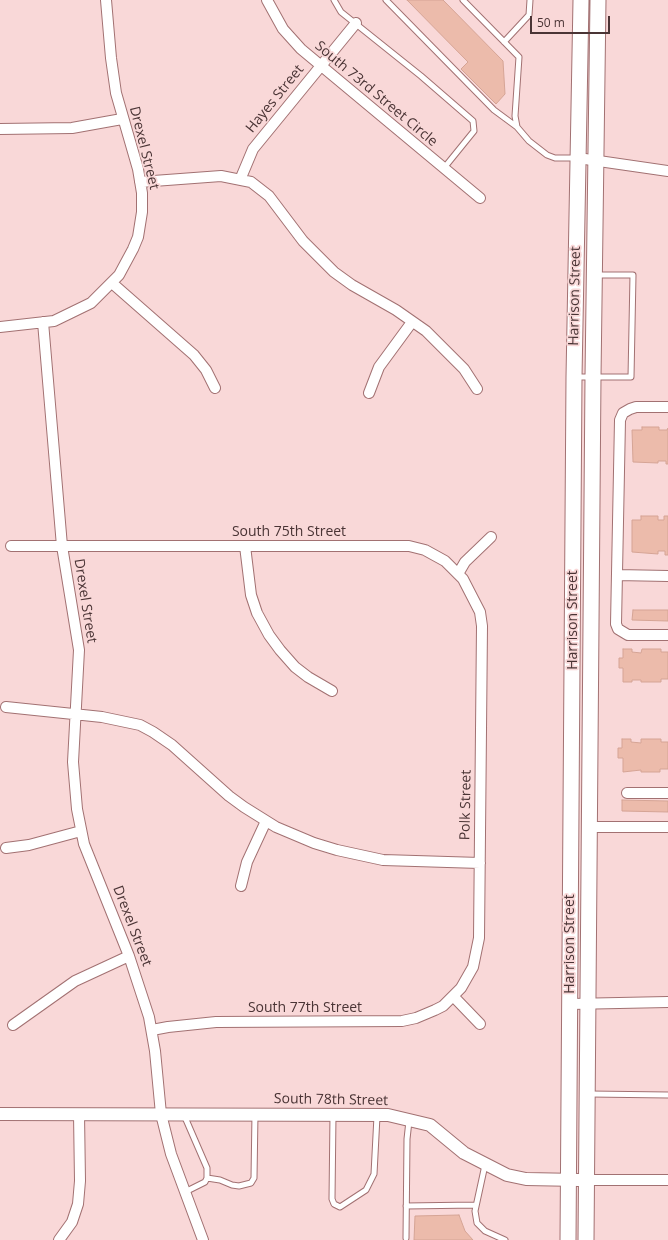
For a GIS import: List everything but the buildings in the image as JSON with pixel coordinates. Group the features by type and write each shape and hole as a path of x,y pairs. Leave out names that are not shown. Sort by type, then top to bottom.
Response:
{"main road":[{"name":"Harrison Street","path":"581,0 574,376 570,1004 578,1180 586,1240"},
{"name":"Harrison Street","path":"568,1240 578,1180 587,1094 588,827 598,0"}],"street":[{"name":"Drexel Street","path":"106,0 111,58 122,119 140,182 142,212 138,237 124,268 101,295 82,309 62,318 44,322 62,546 79,650 73,780 84,844 129,956 144,998 152,1030 161,1114 171,1154 202,1240"},
{"name":"South 73rd Street Circle","path":"267,0 291,39 320,66 480,198"},
{"name":"Hayes Street","path":"240,180 253,149 356,23"},
{"path":"0,129 72,128 122,119"},
{"path":"578,158 668,171"},
{"path":"140,182 221,176 251,182 269,196 303,241 334,272 426,331 464,369 477,389"},
{"path":"112,283 194,356 206,370 215,388"},
{"path":"0,327 44,322"},
{"path":"369,393 379,367 412,322"},
{"path":"668,407 630,409 623,413 620,420 616,624 618,628 628,635 668,634"},
{"path":"458,574 465,562 490,538"},
{"name":"South 75th Street","path":"11,546 409,546 425,550 436,556 458,574"},
{"path":"245,546 251,595 257,613 269,635 295,667 308,677 332,691"},
{"name":"Polk Street","path":"452,996 466,981 477,954 480,863 482,626 475,599 463,579 458,574"},
{"path":"617,575 668,576"},
{"path":"6,707 124,720 153,732 172,745 229,796 266,821 314,843 361,856 404,862 480,863"},
{"path":"627,793 668,793"},
{"path":"241,886 248,862 266,821"},
{"path":"588,827 668,827"},
{"path":"6,848 29,845 82,831"},
{"path":"13,1025 75,981 129,956"},
{"path":"452,996 480,1024"},
{"name":"South 77th Street","path":"152,1030 216,1022 402,1021 416,1018 435,1010 452,996"},
{"path":"570,1004 668,1002"},
{"name":"South 78th Street","path":"0,1114 388,1115 430,1125 464,1153 507,1174 526,1178 578,1180 668,1180"},
{"path":"59,1240 72,1222 78,1204 80,1181 79,1114"}],"lane":[{"path":"334,0 341,12 421,76 473,122 474,131 444,168"},
{"path":"386,0 494,110 517,127 528,141 547,155 555,158 578,158"},
{"path":"463,0 519,57 515,116 517,127"},
{"path":"504,42 528,15 530,0"},
{"path":"574,376 632,377 632,275 594,275"},
{"path":"587,1094 668,1094"},
{"path":"184,1114 207,1168 207,1178 205,1182 185,1192"},
{"path":"207,1178 220,1180 239,1186 251,1182 254,1178 255,1114"},
{"path":"333,1115 332,1198 334,1204 340,1207 366,1190 374,1174 377,1115"},
{"path":"406,1238 407,1139 409,1120"},
{"path":"486,1164 475,1206 477,1223 485,1231 505,1240"},
{"path":"406,1206 475,1206"}]}
